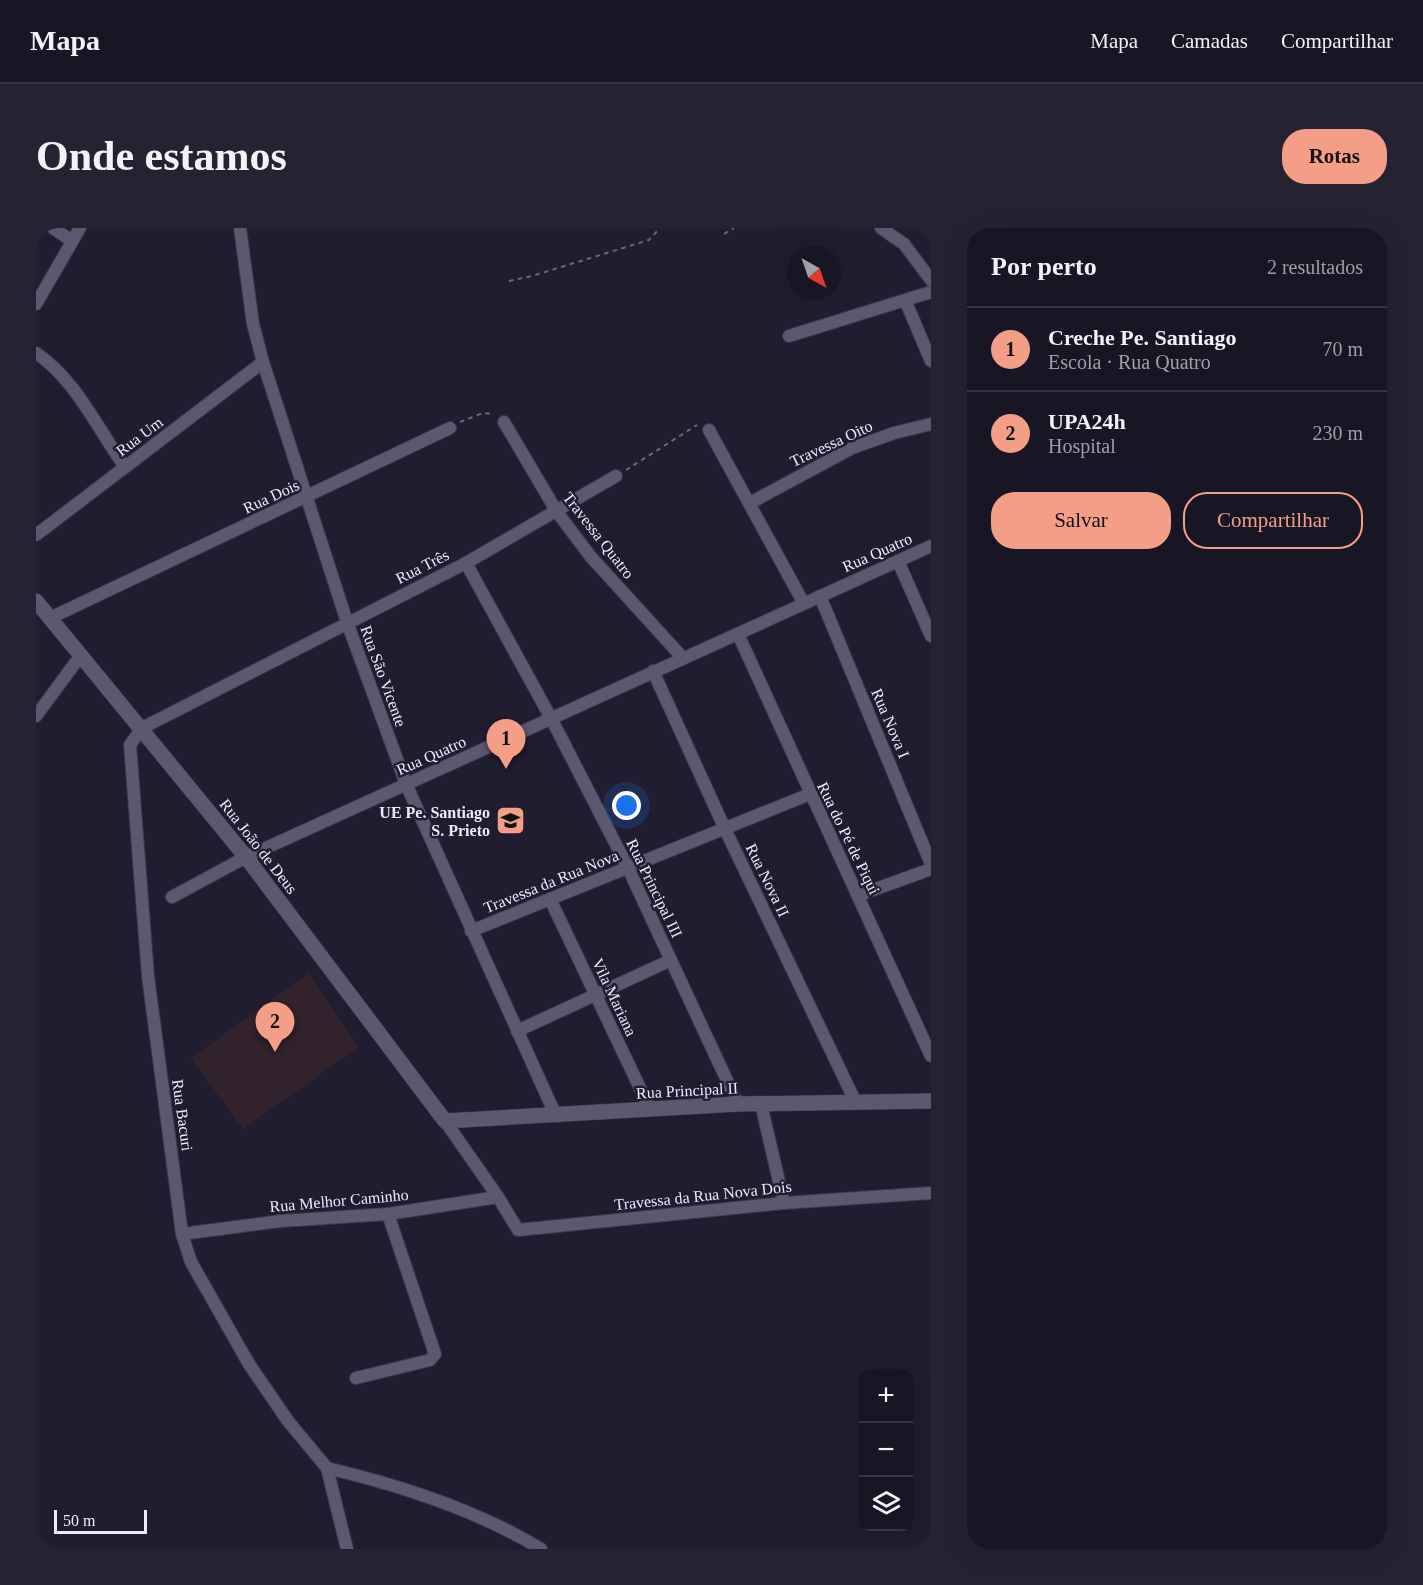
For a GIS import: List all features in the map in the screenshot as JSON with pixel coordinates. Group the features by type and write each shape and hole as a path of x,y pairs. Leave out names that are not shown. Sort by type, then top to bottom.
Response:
{"street":[{"path":"53,228 72,241"},
{"path":"36,304 80,228"},
{"name":"Rua São Vicente","path":"240,228 253,324 263,362 347,622 406,784 556,1116"},
{"path":"881,228 904,244 931,280"},
{"path":"789,336 931,292"},
{"path":"905,300 931,361"},
{"path":"36,353 50,363 66,380 125,467"},
{"name":"Rua Um","path":"36,536 263,362"},
{"name":"Travessa Quatro","path":"504,422 557,512 591,557 682,657"},
{"name":"Travessa Oito","path":"750,503 852,448 894,433 931,424"},
{"name":"Rua Dois","path":"50,618 450,428"},
{"path":"709,429 803,602"},
{"name":"Rua Três","path":"142,728 466,563 616,476"},
{"name":"Rua Quatro","path":"172,897 246,857 552,720 803,602 931,546"},
{"path":"898,561 931,636"},
{"name":"Rua Principal III","path":"466,563 552,720 628,868 738,1104"},
{"name":"Rua Nova I","path":"820,596 931,864"},
{"name":"Rua João de Deus","path":"36,601 246,857 445,1121"},
{"name":"Rua do Pé de Piqui","path":"738,634 931,1056"},
{"path":"36,716 81,655"},
{"name":"Rua Nova II","path":"653,671 725,829 856,1103"},
{"name":"Rua Bacuri","path":"142,728 130,745 135,820 148,976 182,1234 191,1262 249,1364 288,1421 327,1468"},
{"name":"Travessa da Rua Nova","path":"471,931 810,794"},
{"path":"859,895 931,869"},
{"name":"Vila Mariana","path":"550,899 650,1109"},
{"path":"517,1031 671,960"},
{"name":"Rua Principal II","path":"445,1121 738,1104 931,1101"},
{"path":"760,1104 784,1203"},
{"path":"445,1121 498,1197"},
{"name":"Travessa da Rua Nova Dois","path":"498,1197 518,1230 784,1203 931,1193"},
{"name":"Rua Melhor Caminho","path":"182,1234 281,1221 388,1214 498,1197"},
{"path":"356,1378 430,1360 435,1354 388,1214"},
{"path":"347,1549 327,1468 392,1484 506,1530 541,1549"}],"path":[{"path":"509,281 649,240 660,228"},
{"path":"724,234 735,228"},
{"path":"450,428 483,413 499,416 504,422"},
{"path":"616,476 687,430 700,424 709,429"}],"shaded area":[{"path":"309,973 359,1047 243,1129 191,1058"}],"place":[{"name":"Creche Pe. Santiago","path":"506,769"},
{"name":"UE Pe. Santiago S. Prieto","path":"511,821"},
{"name":"UPA24h","path":"275,1052"}]}
